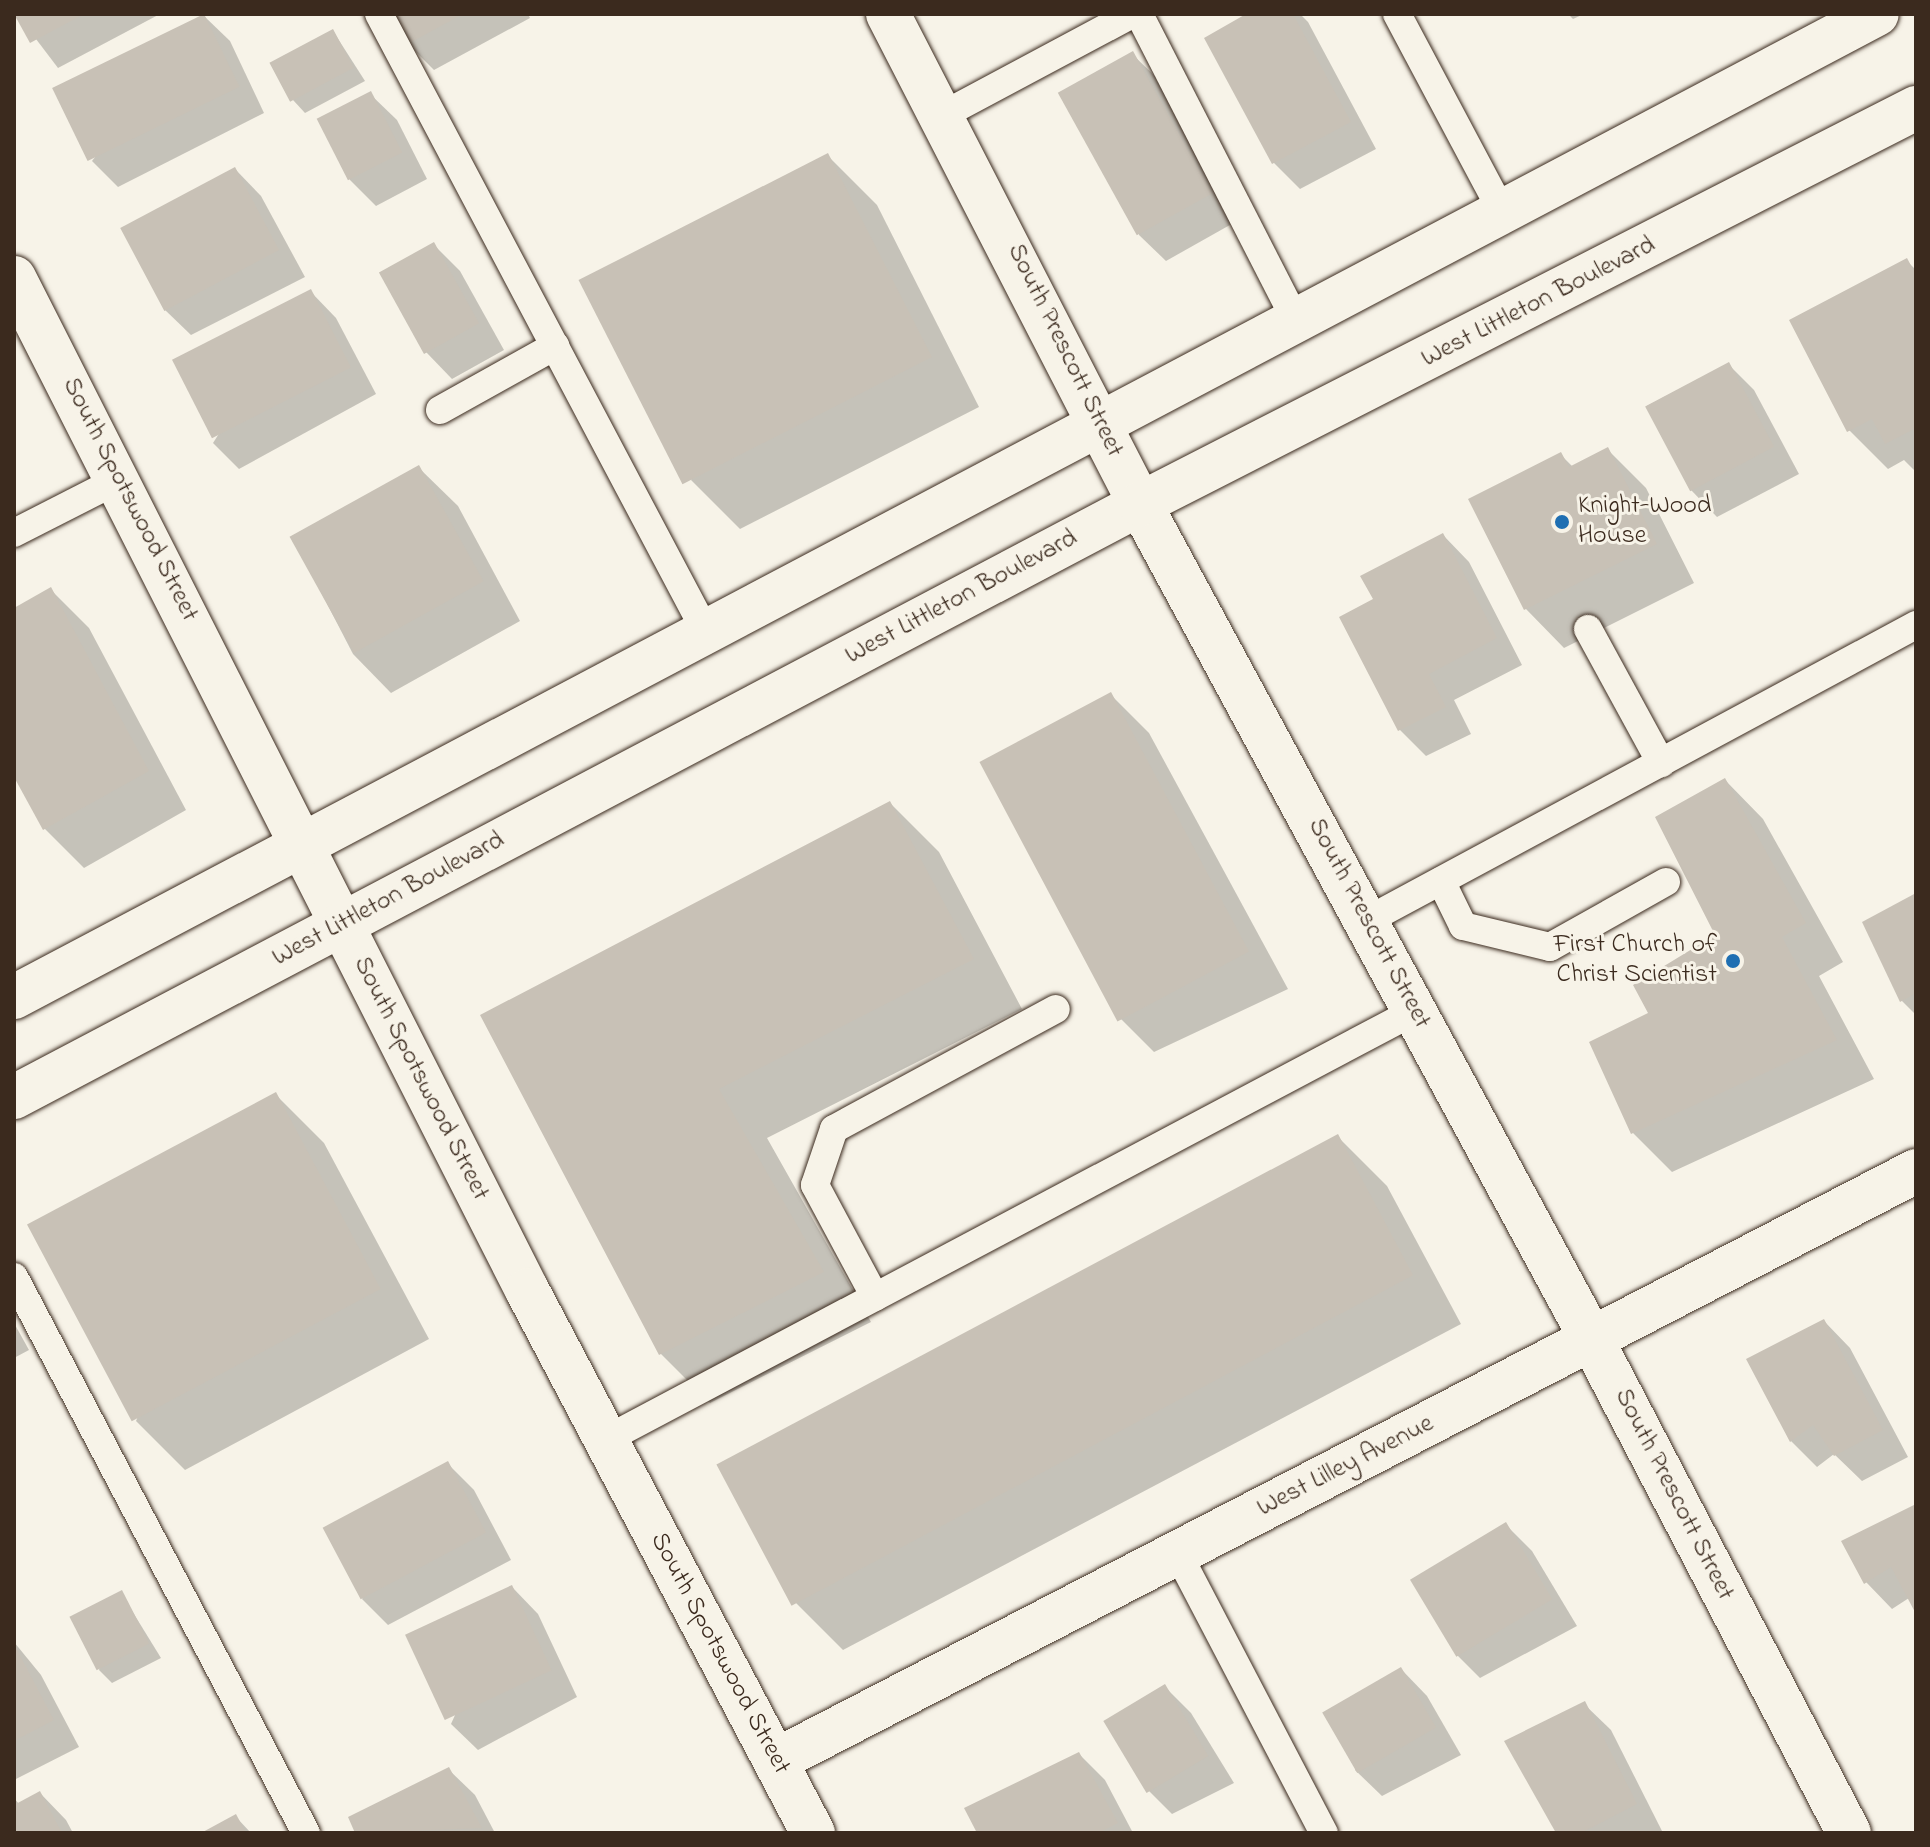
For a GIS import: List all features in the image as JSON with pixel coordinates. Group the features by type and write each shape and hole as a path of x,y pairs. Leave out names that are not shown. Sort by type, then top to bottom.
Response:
{"street":[{"name":"South Prescott Street","path":"888,14 943,115 1140,504 1592,1340 1849,1833"},
{"path":"14,997 304,840 1101,426 1877,14"},
{"name":"West Littleton Boulevard","path":"14,1097 1140,504 1916,108"},
{"name":"South Spotswood Street","path":"14,278 304,840 343,924 605,1440 813,1833"},
{"name":"West Lilley Avenue","path":"775,1761 1916,1171"}],"lane":[{"path":"379,14 706,632"},
{"path":"943,115 1132,14"},
{"path":"1139,14 1297,323"},
{"path":"1397,14 1503,213"},
{"path":"440,410 555,346"},
{"path":"14,533 118,480"},
{"path":"1366,921 1916,625"},
{"path":"1588,629 1661,763"},
{"path":"1441,881 1463,926 1550,947 1666,882"},
{"path":"875,1297 815,1185 834,1129 1056,1009"},
{"path":"605,1440 1415,1011"},
{"path":"14,1277 306,1833"},
{"path":"1178,1554 1324,1833"}],"building":[{"path":"14,14 84,14 30,43"},
{"path":"204,14 240,87 88,161 52,88"},
{"path":"391,14 463,14 406,45"},
{"path":"1246,14 1293,14 1351,122 1272,164 1204,38"},
{"path":"333,29 354,68 290,102 269,63"},
{"path":"1133,51 1212,194 1137,235 1058,93"},
{"path":"371,91 402,152 348,180 317,119"},
{"path":"828,153 932,357 682,484 579,280"},
{"path":"235,167 279,250 164,311 120,228"},
{"path":"434,242 479,323 424,354 379,273"},
{"path":"1907,258 1916,275 1916,428 1885,444 1872,419 1847,432 1789,320"},
{"path":"311,289 351,367 212,438 172,360"},
{"path":"1729,362 1774,447 1690,491 1645,407"},
{"name":"Knight-Wood House","path":"1608,447 1657,544 1524,610 1468,499 1561,452 1569,467"},
{"path":"419,465 483,581 354,653 290,537"},
{"path":"1443,533 1497,638 1429,674 1446,707 1398,731 1339,617 1373,599 1360,576"},
{"path":"51,587 149,771 43,830 14,777 14,608"},
{"path":"1111,692 1249,952 1117,1022 979,762"},
{"name":"First Church of Christ Scientist","path":"1725,778 1806,923 1782,937 1837,1040 1631,1134 1589,1042 1648,1013 1633,985 1715,935 1655,817"},
{"path":"890,801 974,959 719,1089 824,1272 659,1355 480,1015"},
{"path":"1916,893 1916,993 1900,1002 1862,922"},
{"path":"276,1092 381,1289 132,1421 27,1224"},
{"path":"1338,1134 1413,1275 792,1606 716,1465"},
{"path":"1824,1319 1883,1430 1834,1456 1813,1425 1790,1442 1746,1359"},
{"path":"448,1461 486,1533 361,1599 323,1528"},
{"path":"1916,1504 1916,1614 1891,1567 1864,1584 1841,1541"},
{"path":"1506,1522 1552,1599 1456,1657 1410,1580"},
{"path":"512,1585 552,1670 445,1720 405,1635"},
{"path":"122,1590 149,1643 97,1670 69,1617"},
{"path":"14,1644 54,1720 14,1741"},
{"path":"1401,1667 1436,1728 1357,1773 1322,1713"},
{"path":"1165,1684 1208,1756 1147,1793 1103,1721"},
{"path":"1585,1701 1637,1804 1581,1833 1556,1833 1504,1741"},
{"path":"1079,1752 1118,1823 1098,1833 977,1833 964,1808"},
{"path":"449,1767 482,1828 355,1833 348,1817"},
{"path":"40,1791 62,1833 14,1833 14,1805"},
{"path":"236,1814 246,1833 201,1833"}],"place":[{"name":"Knight-Wood House","path":"1562,522"},
{"name":"First Church of Christ Scientist","path":"1733,961"}]}
